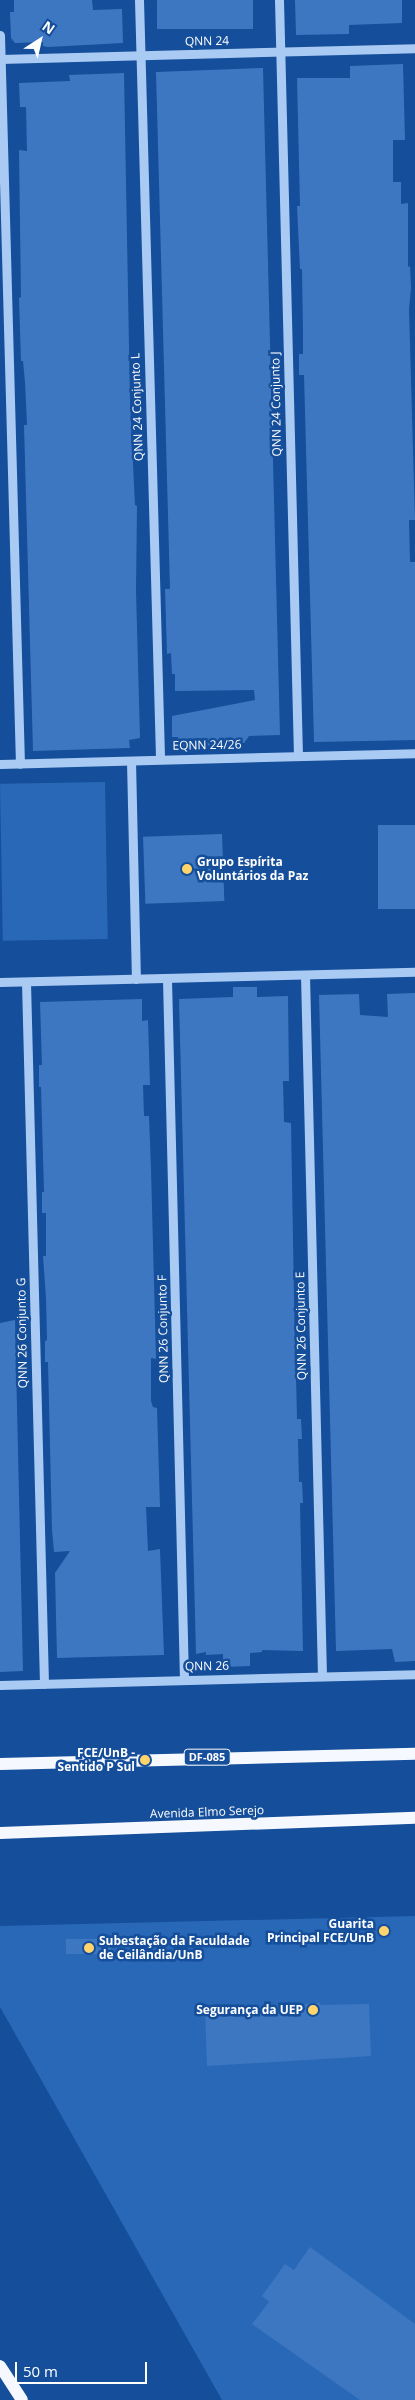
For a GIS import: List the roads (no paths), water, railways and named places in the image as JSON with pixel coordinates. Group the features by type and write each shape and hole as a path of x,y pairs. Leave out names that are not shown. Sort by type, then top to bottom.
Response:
{"main road":[{"name":"DF-085","path":"0,1764 415,1754"},
{"name":"Avenida Elmo Serejo","path":"0,1833 415,1818"},
{"path":"0,2366 22,2400"}],"street":[{"name":"QNN 24 Conjunto L","path":"139,0 160,758"},
{"name":"QNN 24 Conjunto J","path":"279,0 298,756"},
{"path":"0,35 20,764"},
{"name":"QNN 24","path":"0,59 415,48"},
{"name":"EQNN 24/26","path":"0,764 132,761 160,758 415,753"},
{"path":"132,761 136,980"},
{"path":"0,982 415,972"},
{"name":"QNN 26 Conjunto E","path":"305,975 322,1675"},
{"name":"QNN 26 Conjunto F","path":"168,979 184,1679"},
{"name":"QNN 26 Conjunto G","path":"26,982 44,1684"},
{"name":"QNN 26","path":"0,1685 415,1674"}],"place":[{"name":"Grupo Espírita Voluntários da Paz","path":"187,869"},
{"name":"FCE/UnB - Sentido P Sul","path":"145,1760"},
{"name":"Guarita Principal FCE/UnB","path":"384,1931"},
{"name":"Subestação da Faculdade de Ceilândia/UnB","path":"89,1948"},
{"name":"Segurança da UEP","path":"313,2010"}]}
